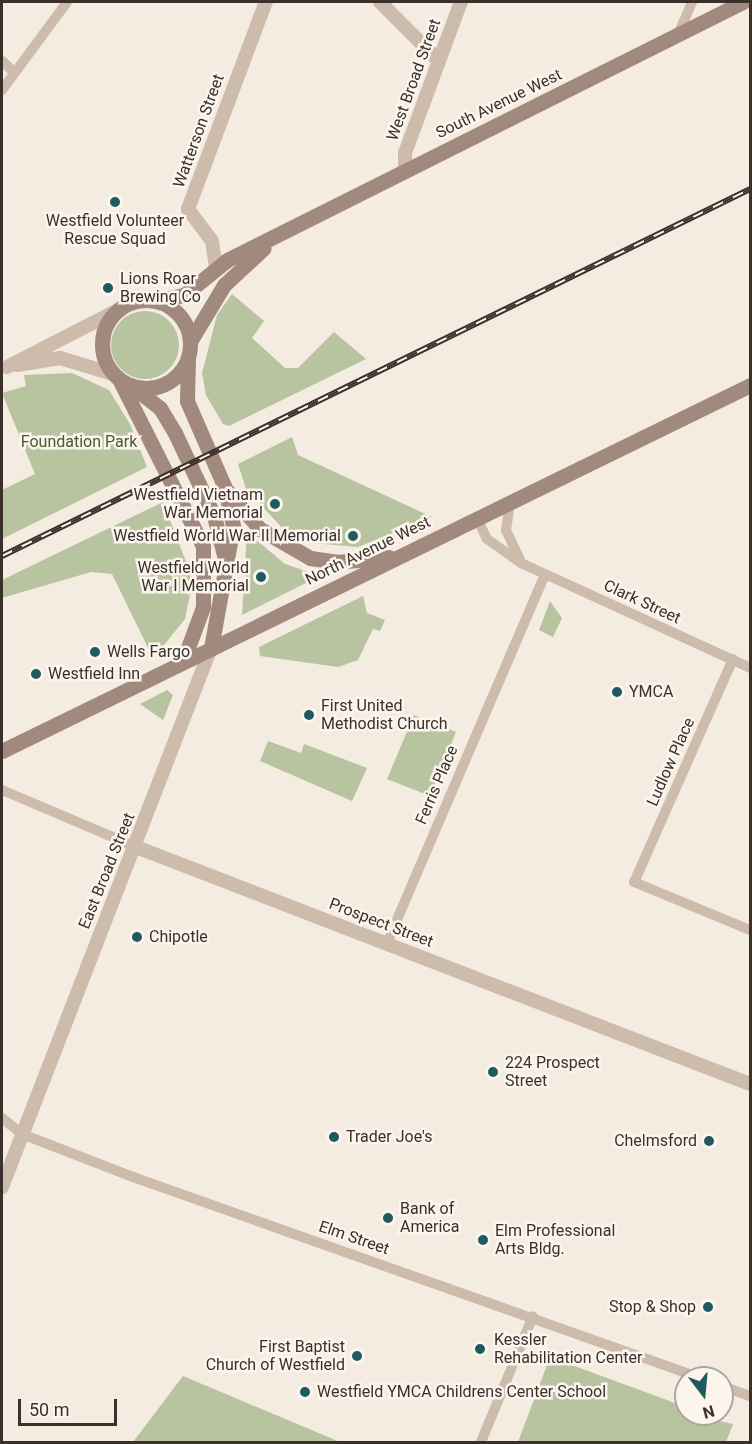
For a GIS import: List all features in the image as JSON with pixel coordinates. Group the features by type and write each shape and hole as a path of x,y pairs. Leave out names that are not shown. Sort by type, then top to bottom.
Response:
{"main road":[{"name":"South Avenue West","path":"157,301 184,295 216,267 743,2"},
{"name":"South Avenue West","path":"191,340 224,285 273,240"},
{"path":"121,380 167,383 188,359 191,340 179,315 157,301 132,302 118,309 102,337 121,380 203,546 203,607 183,662"},
{"name":"East Broad Street","path":"188,359 189,409 225,488 233,526 212,648"},
{"name":"East Broad Street","path":"121,380 160,408 175,433 214,516 226,563"},
{"name":"North Avenue West","path":"2,751 750,384"},
{"path":"225,488 260,529 310,558 337,562 400,556"}],"street":[{"path":"2,90 67,2"},
{"name":"Watterson Street","path":"216,267 212,241 188,209 266,2"},
{"path":"380,2 438,60"},
{"name":"West Broad Street","path":"405,171 405,153 461,2"},
{"path":"678,35 692,2"},
{"path":"2,61 14,72"},
{"path":"4,366 118,309"},
{"path":"4,366 60,358 121,380"},
{"path":"510,502 506,530 521,563"},
{"name":"Clark Street","path":"477,518 487,539 521,563 750,668"},
{"name":"Ferris Place","path":"387,943 544,574"},
{"name":"East Broad Street","path":"2,1187 212,648"},
{"name":"Ludlow Place","path":"734,659 634,882 750,930"},
{"name":"Prospect Street","path":"2,790 136,847 750,1084"},
{"name":"Elm Street","path":"2,1118 22,1134 674,1368"},
{"path":"481,1443 532,1316"},
{"path":"734,1390 750,1396"}],"green space":[{"path":"232,294 264,321 252,338 285,368 298,368 334,332 366,359 229,426 223,424 206,395 202,373 217,315"},
{"path":"138,311 152,311 164,316 174,326 179,345 174,364 164,374 152,379 138,379 126,374 116,364 111,352 111,338 116,326 126,316"},
{"name":"Foundation Park","path":"72,373 109,390 130,424 147,467 2,539 2,490 35,474 2,393 26,386 24,375"},
{"path":"292,437 298,455 432,517 358,547 312,543 285,531 246,489 238,464"},
{"path":"163,502 193,580 185,619 164,645 150,652 112,574 91,572 2,598 2,580"},
{"path":"247,532 285,564 320,576 242,615"},
{"path":"363,596 367,613 385,620 380,631 373,629 358,660 338,667 260,656 259,647"},
{"path":"550,601 562,618 553,637 539,630"},
{"path":"167,690 173,695 163,720 140,704"},
{"path":"414,715 456,732 430,796 387,779"},
{"path":"268,741 301,753 304,744 367,768 352,801 260,761"},
{"path":"550,1357 674,1403 674,1426 732,1426 726,1442 518,1442"},
{"path":"183,1376 340,1442 133,1442"}],"railway":[{"path":"2,556 750,189"}],"place":[{"name":"Westfield Volunteer Rescue Squad","path":"115,202"},
{"name":"Lions Roar Brewing Co","path":"108,288"},
{"name":"Westfield Vietnam War Memorial","path":"275,504"},
{"name":"Westfield World War II Memorial","path":"353,536"},
{"name":"Westfield World War I Memorial","path":"261,577"},
{"name":"Wells Fargo","path":"95,652"},
{"name":"Westfield Inn","path":"36,674"},
{"name":"YMCA","path":"617,692"},
{"name":"First United Methodist Church","path":"309,715"},
{"name":"Chipotle","path":"137,937"},
{"name":"224 Prospect Street","path":"493,1072"},
{"name":"Trader Joe's","path":"334,1137"},
{"name":"Chelmsford","path":"709,1141"},
{"name":"Bank of America","path":"388,1218"},
{"name":"Elm Professional Arts Bldg.","path":"483,1240"},
{"name":"Stop & Shop","path":"708,1307"},
{"name":"Kessler Rehabilitation Center","path":"480,1349"},
{"name":"First Baptist Church of Westfield","path":"357,1356"},
{"name":"Westfield YMCA Childrens Center School","path":"305,1392"}]}
